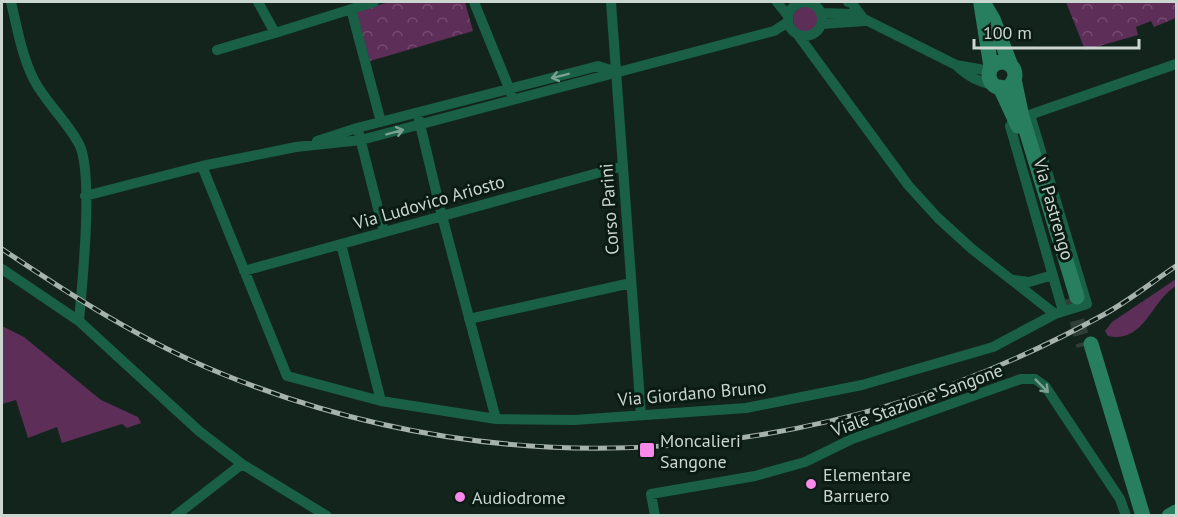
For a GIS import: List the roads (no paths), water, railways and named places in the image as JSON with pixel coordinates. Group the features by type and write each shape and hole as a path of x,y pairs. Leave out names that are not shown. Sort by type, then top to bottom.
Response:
{"main road":[{"path":"982,2 981,15 990,48 989,77 998,86 1007,86 1012,72 1003,62 995,64 991,69"},
{"name":"Via Pastrengo","path":"982,2 993,19 1012,72 1070,305"},
{"name":"Via Pastrengo","path":"998,86 1022,117"},
{"path":"1134,516 1088,345 1143,516"},
{"path":"1169,516 1176,513"}],"street":[{"path":"10,2 18,34 34,79 79,144 83,157 86,196 83,287 79,321"},
{"path":"258,2 275,33"},
{"path":"217,50 374,2"},
{"path":"474,2 514,100"},
{"name":"Corso Parini","path":"611,2 641,415"},
{"path":"777,2 813,56 908,185 938,218 1009,278 1070,305"},
{"path":"792,26 792,4 809,2 819,8 822,18 818,31 810,36"},
{"path":"848,2 851,2 865,21"},
{"path":"351,9 381,122"},
{"path":"822,18 865,21 956,65 965,74 985,84 998,86"},
{"path":"296,147 361,141 792,26 810,36"},
{"path":"810,36 813,56"},
{"path":"1022,117 1176,64"},
{"path":"956,65 991,69"},
{"path":"86,196 202,166 296,147 357,128 598,66 617,72"},
{"path":"417,113 441,216 496,419"},
{"name":"Via Pastrengo","path":"1022,117 1010,126 1053,275 1070,305"},
{"path":"357,128 384,232"},
{"path":"202,166 244,271"},
{"name":"Via Ludovico Ariosto","path":"244,271 623,166"},
{"path":"340,244 381,401"},
{"path":"2,269 79,321 199,430 242,464 327,516"},
{"name":"Via Giordano Bruno","path":"244,271 287,376 381,401 496,419 574,420 746,408 862,385 993,346 1070,305"},
{"path":"1009,278 1029,282 1053,275"},
{"path":"469,319 631,283"},
{"name":"Viale Stazione Sangone","path":"655,516 651,494 754,476 805,462 832,448 987,391 1031,378 1045,386 1120,499 1126,516"},
{"path":"176,516 242,464"}],"tunnel":[{"path":"1071,298 1084,346"}],"railway":[{"path":"2,249 108,317 163,347 220,373 331,411 443,436 555,447 668,446 780,431 890,405 998,366 1103,315 1176,266"}],"place":[{"name":"Moncalieri Sangone","path":"647,450"},
{"name":"Elementare Barruero","path":"811,484"},
{"name":"Audiodrome","path":"460,497"}]}
